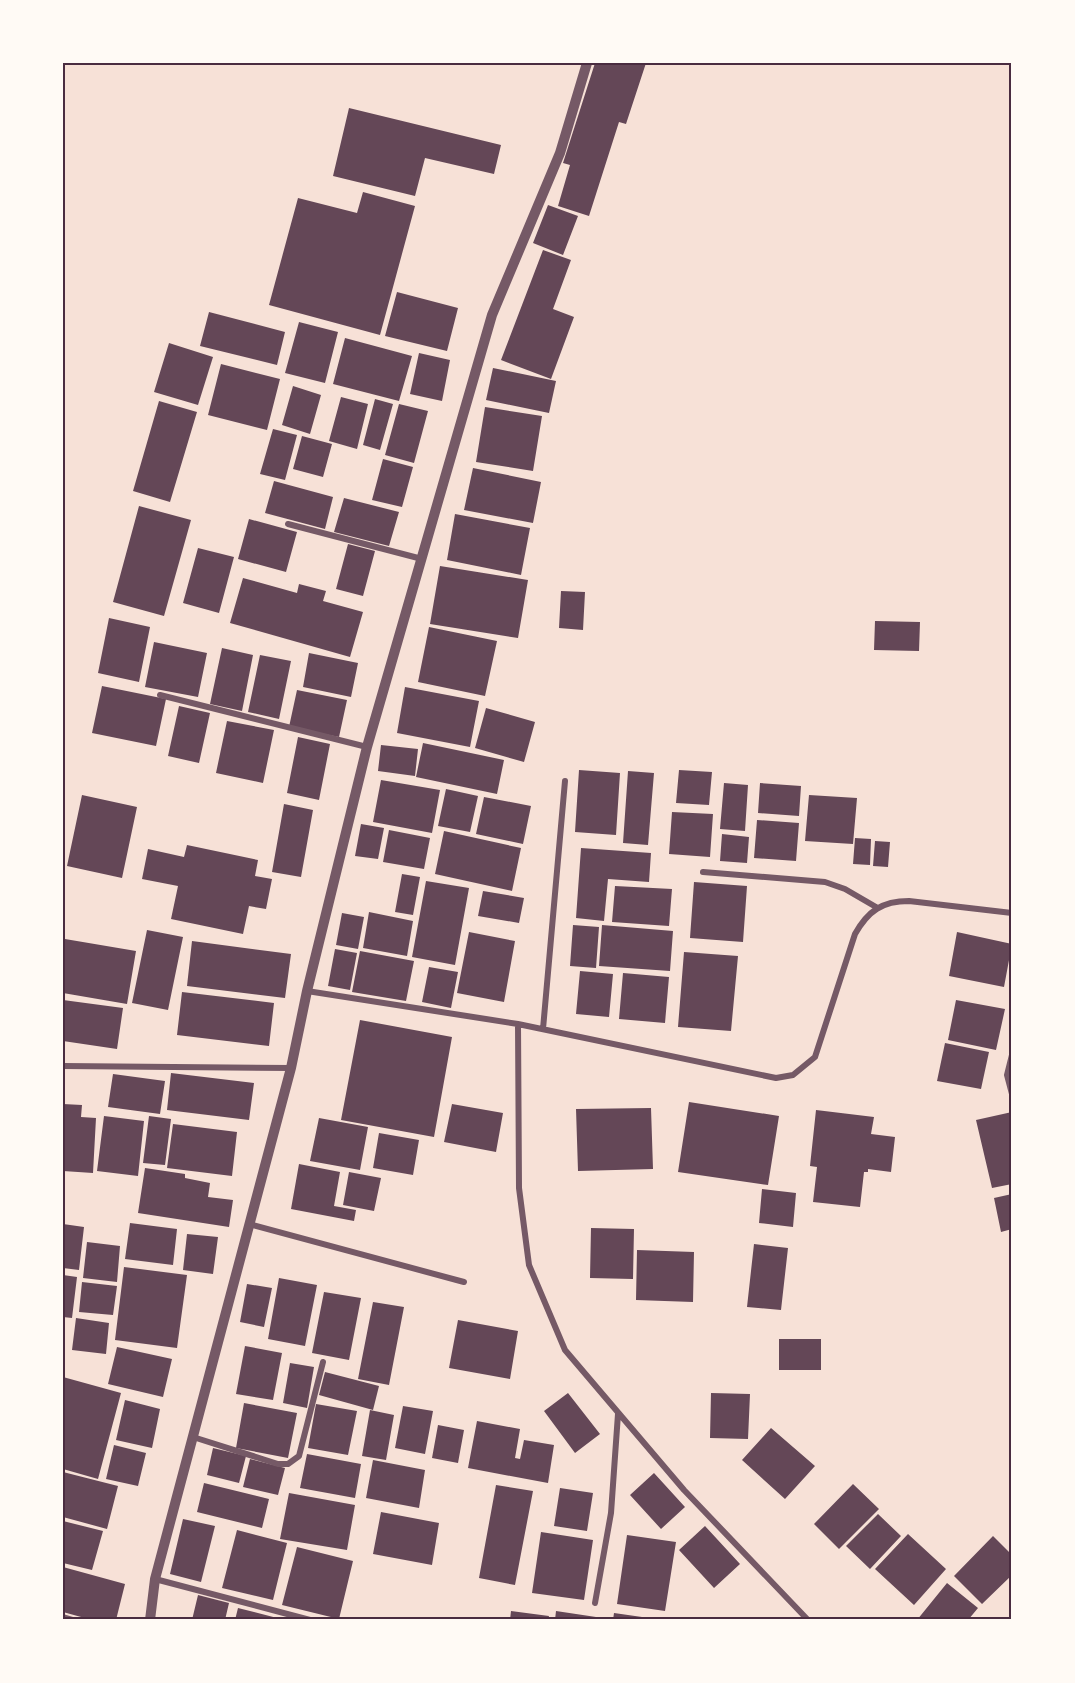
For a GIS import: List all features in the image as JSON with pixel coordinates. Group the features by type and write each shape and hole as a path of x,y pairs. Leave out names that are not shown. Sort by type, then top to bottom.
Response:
{"street":[{"path":"150,1620 156,1579 291,1068 307,991 367,747 492,315 560,153 586,63"},
{"path":"288,524 422,559"},
{"path":"160,695 367,747"},
{"path":"543,1029 565,781"},
{"path":"703,872 825,882 845,889 876,907"},
{"path":"307,991 518,1024 776,1078 793,1075 815,1057 855,934 863,920 876,907 891,901 909,901 1012,913"},
{"path":"518,1024 519,1188 529,1265 565,1350 684,1490 808,1620"},
{"path":"1012,1055 1007,1075 1012,1094"},
{"path":"63,1066 291,1068"},
{"path":"249,1224 464,1282"},
{"path":"193,1437 278,1464 294,1461 299,1456 323,1362"},
{"path":"595,1602 611,1513 618,1414"},
{"path":"156,1579 310,1620"},
{"path":"63,1617 73,1620"}],"building":[{"path":"595,63 646,63 626,124 619,122 589,216 558,206 570,165 563,163"},
{"path":"349,108 501,145 494,174 425,158 415,196 333,176"},
{"path":"363,192 415,206 380,335 269,305 298,198 357,213"},
{"path":"548,205 578,216 563,255 533,243"},
{"path":"543,250 571,260 553,309 574,317 551,379 501,360"},
{"path":"397,292 458,308 447,351 385,336"},
{"path":"209,312 285,332 277,365 200,346"},
{"path":"299,322 338,332 325,383 285,373"},
{"path":"345,338 412,356 399,401 333,384"},
{"path":"169,343 213,357 198,405 154,392"},
{"path":"419,353 450,360 442,401 410,394"},
{"path":"221,364 280,379 267,430 208,415"},
{"path":"493,368 556,381 549,413 486,400"},
{"path":"293,386 321,395 310,434 282,425"},
{"path":"341,397 368,404 357,449 329,441"},
{"path":"375,399 393,404 380,450 363,445"},
{"path":"159,401 197,412 170,502 133,491"},
{"path":"399,404 428,411 414,463 385,455"},
{"path":"485,407 542,416 533,471 476,462"},
{"path":"273,429 297,435 285,480 260,474"},
{"path":"302,436 332,444 323,477 293,469"},
{"path":"383,459 413,467 402,507 372,500"},
{"path":"473,468 541,482 533,523 464,510"},
{"path":"274,481 333,497 325,529 265,513"},
{"path":"344,498 399,512 389,546 334,532"},
{"path":"139,506 191,520 164,616 113,602"},
{"path":"455,514 530,528 521,575 447,560"},
{"path":"249,519 297,532 286,572 238,559"},
{"path":"348,544 375,551 363,596 336,589"},
{"path":"198,548 234,557 219,613 183,603"},
{"path":"440,566 528,580 518,638 430,624"},
{"path":"243,578 297,593 299,584 326,591 323,601 363,612 350,657 230,623"},
{"path":"561,591 585,592 583,630 559,628"},
{"path":"109,618 150,627 139,682 98,673"},
{"path":"875,621 920,622 919,651 874,650"},
{"path":"429,627 497,641 485,696 418,682"},
{"path":"154,642 207,653 198,697 145,687"},
{"path":"222,648 253,655 242,711 210,704"},
{"path":"309,653 358,663 351,697 303,687"},
{"path":"260,655 291,661 279,719 248,712"},
{"path":"102,686 166,699 156,746 92,733"},
{"path":"405,687 479,701 470,747 397,733"},
{"path":"297,690 347,700 339,737 289,727"},
{"path":"179,706 210,713 199,763 168,756"},
{"path":"486,708 535,722 524,762 475,748"},
{"path":"227,721 274,730 263,783 216,773"},
{"path":"298,737 330,744 319,800 287,793"},
{"path":"423,743 504,760 497,794 416,777"},
{"path":"381,745 418,749 415,776 378,771"},
{"path":"579,770 620,773 616,835 575,832"},
{"path":"679,770 712,772 709,805 676,803"},
{"path":"628,771 654,773 648,845 623,843"},
{"path":"381,780 440,790 432,833 373,822"},
{"path":"724,783 748,785 745,831 720,829"},
{"path":"760,783 801,786 799,816 758,813"},
{"path":"446,789 478,796 470,832 438,826"},
{"path":"82,795 137,807 122,878 67,866"},
{"path":"809,795 857,798 853,844 805,841"},
{"path":"484,797 531,806 523,844 476,834"},
{"path":"284,804 313,810 301,877 272,872"},
{"path":"672,812 713,814 710,857 669,854"},
{"path":"757,820 799,823 796,861 754,858"},
{"path":"361,824 384,828 378,859 355,856"},
{"path":"389,830 430,838 424,869 383,862"},
{"path":"444,831 521,848 512,891 435,874"},
{"path":"722,834 749,837 747,863 720,861"},
{"path":"855,838 871,839 870,865 853,864"},
{"path":"875,841 890,842 888,867 873,866"},
{"path":"187,845 258,860 255,876 272,879 266,909 249,906 243,934 171,919 178,886 142,879 148,849 184,857"},
{"path":"581,848 651,853 649,882 608,879 604,921 576,918"},
{"path":"402,874 420,877 413,915 395,912"},
{"path":"426,881 469,888 455,965 412,957"},
{"path":"694,882 747,886 743,942 690,938"},
{"path":"615,886 672,889 669,926 612,922"},
{"path":"483,891 524,898 519,923 478,916"},
{"path":"369,912 413,921 407,956 363,948"},
{"path":"342,913 364,917 358,949 336,945"},
{"path":"573,925 599,927 596,968 570,966"},
{"path":"602,925 673,931 670,971 599,966"},
{"path":"147,930 183,937 168,1010 132,1003"},
{"path":"469,932 515,941 504,1002 457,993"},
{"path":"957,932 1012,944 1004,987 949,976"},
{"path":"65,939 136,951 127,1004 63,993"},
{"path":"192,941 291,954 285,998 187,986"},
{"path":"335,949 357,953 350,990 328,986"},
{"path":"360,951 414,961 406,1001 352,992"},
{"path":"684,952 738,956 731,1031 678,1027"},
{"path":"429,967 458,972 451,1008 422,1002"},
{"path":"580,971 613,974 609,1017 576,1014"},
{"path":"623,973 669,977 665,1023 619,1019"},
{"path":"182,992 274,1003 269,1046 177,1035"},
{"path":"63,1000 123,1008 117,1049 63,1041"},
{"path":"956,1000 1005,1009 996,1050 948,1040"},
{"path":"360,1020 452,1037 434,1137 341,1120"},
{"path":"945,1043 989,1052 981,1089 937,1081"},
{"path":"171,1073 254,1083 249,1120 167,1110"},
{"path":"113,1074 165,1081 160,1114 108,1107"},
{"path":"689,1102 779,1116 768,1185 678,1172"},
{"path":"63,1104 82,1105 81,1117 96,1118 93,1173 63,1171"},
{"path":"452,1104 503,1113 496,1152 444,1142"},
{"path":"651,1108 653,1169 578,1171 576,1109"},
{"path":"816,1110 874,1117 871,1134 895,1137 891,1172 868,1169 868,1172 864,1172 860,1207 813,1202 817,1167 810,1166"},
{"path":"1012,1112 1012,1184 992,1188 976,1120"},
{"path":"104,1116 144,1121 138,1176 97,1171"},
{"path":"149,1116 171,1119 165,1165 143,1163"},
{"path":"319,1118 368,1127 360,1170 310,1161"},
{"path":"173,1124 237,1132 232,1176 167,1168"},
{"path":"379,1133 419,1140 413,1175 373,1168"},
{"path":"299,1164 340,1172 334,1206 356,1210 354,1221 291,1209"},
{"path":"145,1168 185,1174 185,1178 210,1183 208,1197 233,1200 229,1227 138,1213"},
{"path":"349,1172 381,1178 374,1211 343,1205"},
{"path":"762,1189 796,1193 793,1227 759,1223"},
{"path":"1012,1194 1012,1229 1001,1232 994,1198"},
{"path":"130,1223 177,1229 173,1265 125,1259"},
{"path":"63,1224 84,1227 79,1270 63,1268"},
{"path":"591,1228 634,1229 633,1279 590,1278"},
{"path":"187,1234 218,1237 213,1274 183,1270"},
{"path":"87,1242 120,1246 117,1282 83,1278"},
{"path":"754,1244 788,1248 781,1310 747,1307"},
{"path":"637,1250 694,1252 693,1302 636,1300"},
{"path":"124,1267 187,1275 177,1348 115,1340"},
{"path":"63,1275 77,1277 72,1318 63,1317"},
{"path":"279,1278 317,1285 305,1346 268,1339"},
{"path":"82,1282 117,1286 113,1315 79,1312"},
{"path":"247,1284 272,1288 264,1327 240,1322"},
{"path":"324,1292 361,1298 349,1360 312,1353"},
{"path":"373,1302 404,1307 389,1385 358,1379"},
{"path":"76,1318 109,1323 106,1354 72,1350"},
{"path":"458,1320 518,1331 510,1379 449,1368"},
{"path":"779,1339 821,1339 821,1370 779,1370"},
{"path":"245,1346 282,1353 273,1400 236,1394"},
{"path":"117,1347 172,1359 163,1397 108,1384"},
{"path":"290,1363 314,1367 307,1408 283,1403"},
{"path":"325,1372 379,1386 373,1410 319,1395"},
{"path":"63,1377 121,1393 98,1479 63,1469"},
{"path":"568,1393 600,1434 575,1453 544,1411"},
{"path":"711,1393 750,1394 748,1439 710,1438"},
{"path":"125,1400 160,1409 152,1448 116,1440"},
{"path":"244,1403 297,1413 288,1458 236,1448"},
{"path":"316,1404 357,1411 348,1455 308,1448"},
{"path":"403,1406 433,1411 425,1454 395,1448"},
{"path":"370,1410 394,1415 386,1460 362,1456"},
{"path":"477,1421 520,1429 515,1458 520,1459 524,1440 554,1445 548,1483 468,1468"},
{"path":"438,1425 464,1430 458,1463 432,1458"},
{"path":"771,1428 815,1466 785,1499 742,1460"},
{"path":"114,1445 146,1453 138,1486 106,1479"},
{"path":"213,1448 246,1456 239,1483 207,1475"},
{"path":"307,1454 361,1464 355,1498 300,1488"},
{"path":"250,1459 285,1468 278,1495 243,1487"},
{"path":"373,1460 425,1470 419,1508 366,1498"},
{"path":"63,1472 118,1486 107,1529 63,1517"},
{"path":"654,1473 685,1507 661,1529 630,1495"},
{"path":"204,1483 269,1499 262,1528 197,1512"},
{"path":"853,1484 879,1509 839,1549 814,1524"},
{"path":"496,1485 533,1491 515,1585 479,1578"},
{"path":"560,1488 593,1493 587,1531 554,1526"},
{"path":"289,1493 355,1505 347,1550 280,1539"},
{"path":"381,1512 439,1523 432,1565 373,1554"},
{"path":"878,1514 901,1536 870,1569 846,1546"},
{"path":"183,1519 215,1526 201,1582 170,1574"},
{"path":"63,1521 103,1531 92,1570 63,1563"},
{"path":"705,1526 740,1564 714,1588 679,1550"},
{"path":"237,1530 287,1543 273,1600 222,1588"},
{"path":"541,1532 593,1540 584,1600 532,1593"},
{"path":"908,1534 946,1569 914,1605 875,1569"},
{"path":"627,1535 676,1542 665,1611 617,1604"},
{"path":"993,1536 1012,1555 1012,1575 982,1604 954,1576"},
{"path":"297,1547 353,1561 339,1619 282,1605"},
{"path":"63,1567 125,1584 116,1620 92,1620 63,1612"},
{"path":"947,1583 978,1608 968,1620 917,1620"},
{"path":"198,1595 229,1603 225,1620 192,1620"},
{"path":"238,1608 281,1619 281,1620 235,1620"},
{"path":"511,1611 549,1616 548,1620 510,1620"},
{"path":"556,1611 596,1617 596,1620 555,1620"},
{"path":"614,1613 656,1619 613,1620"}]}
